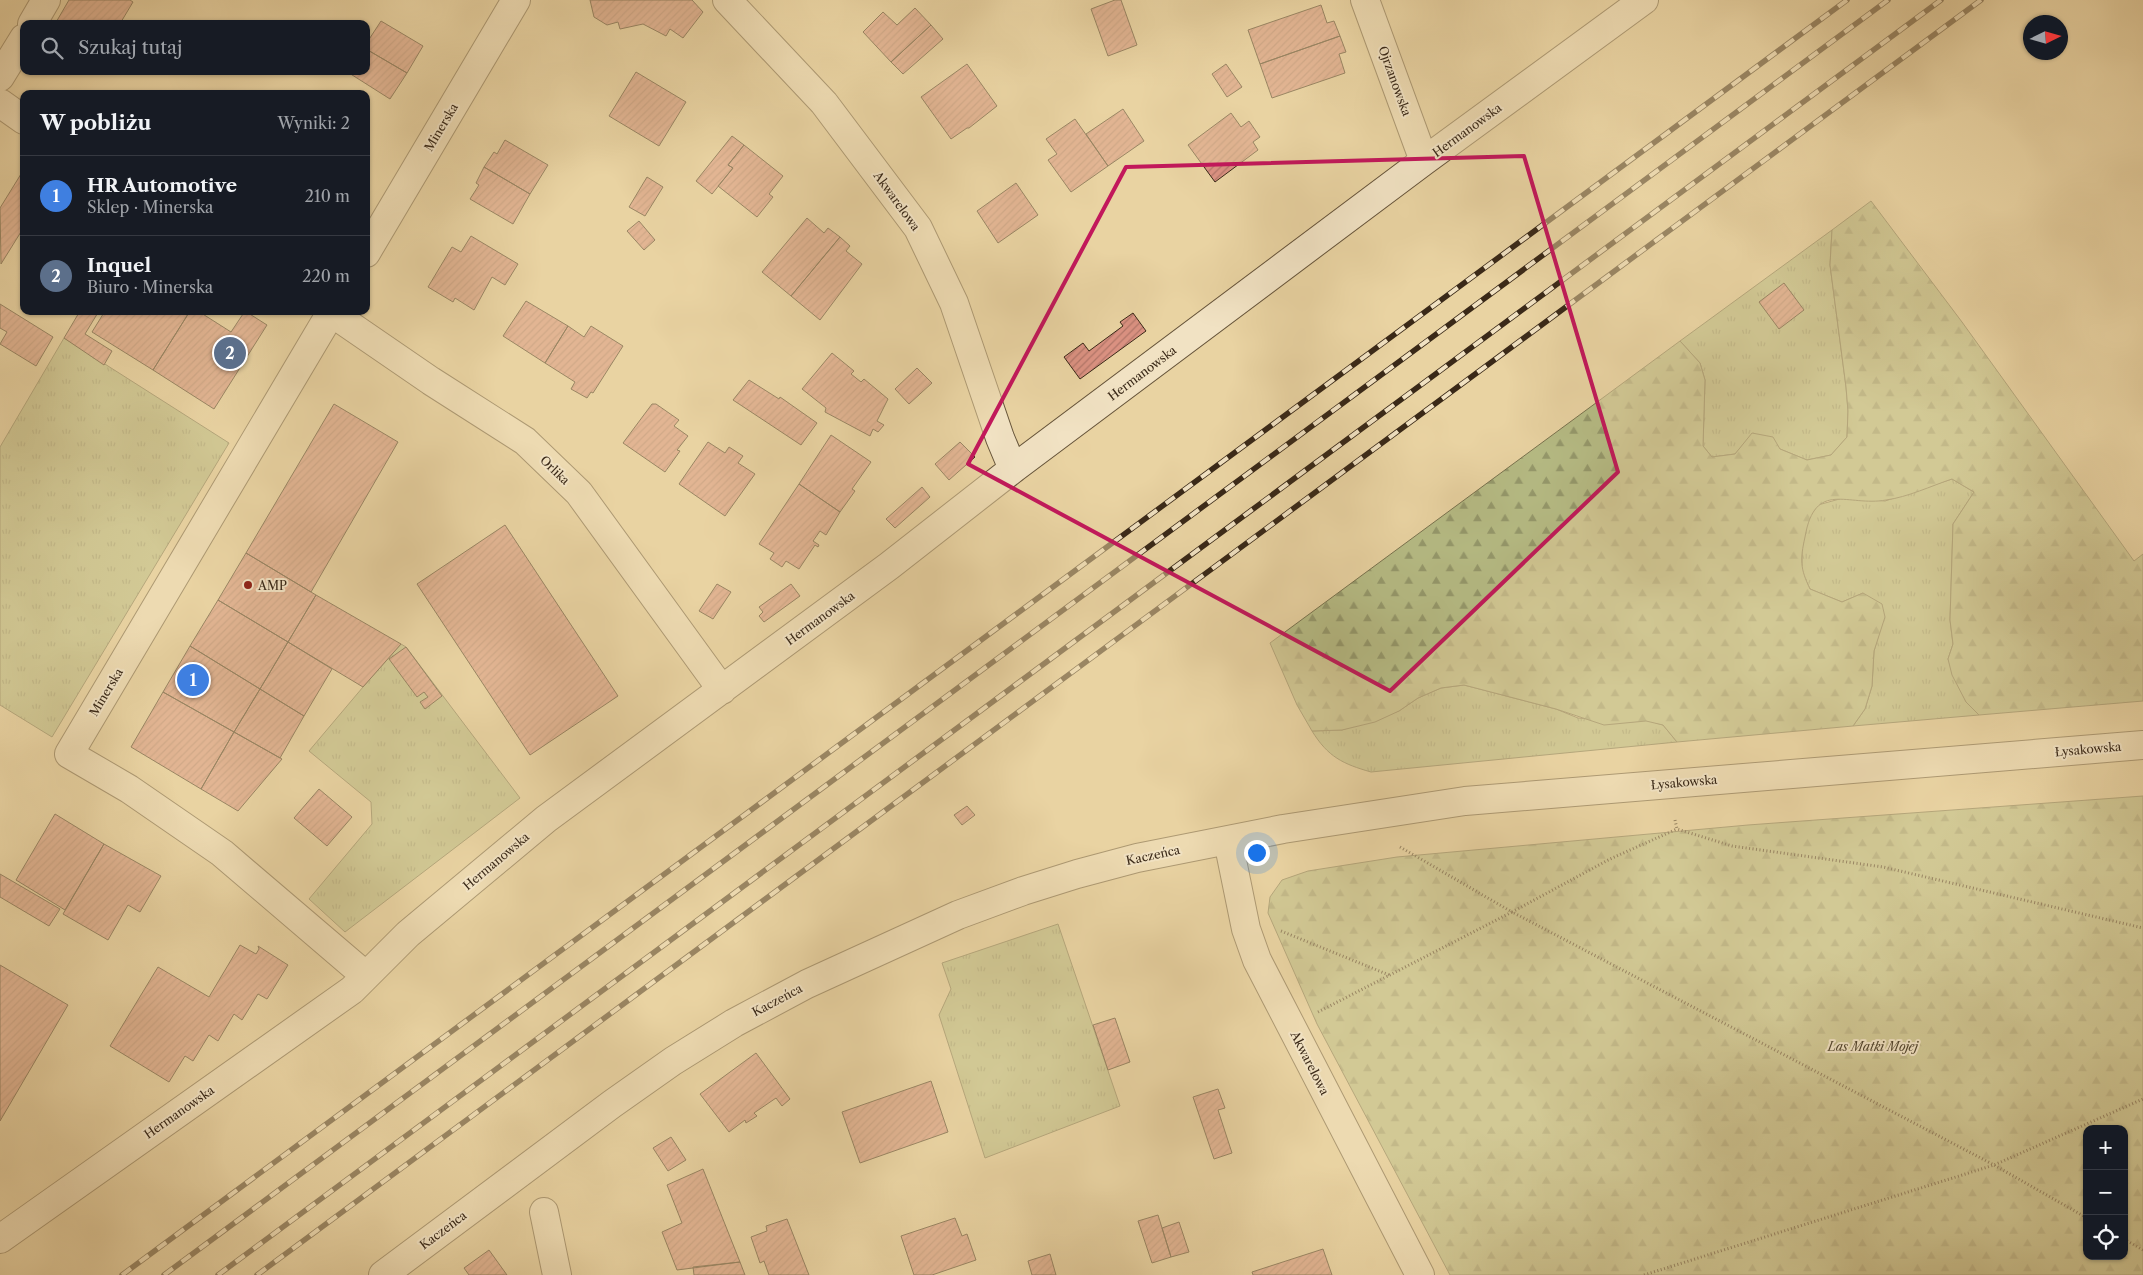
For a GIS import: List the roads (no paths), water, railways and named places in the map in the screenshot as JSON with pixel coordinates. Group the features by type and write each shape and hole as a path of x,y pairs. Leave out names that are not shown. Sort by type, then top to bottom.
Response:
{"street":[{"path":"34,20 46,0"},
{"name":"Minerska","path":"370,246 516,0"},
{"name":"Akwarelowa","path":"727,0 824,103 918,228 954,302 1000,438 1013,469"},
{"name":"Ojrzanowska","path":"1365,0 1424,161"},
{"name":"Hermanowska","path":"0,1239 352,990 408,934 546,819 889,566 1013,469 1424,161 1644,0"},
{"path":"0,77 20,44"},
{"path":"0,103 20,117"},
{"name":"Minerska","path":"329,315 69,754 129,789 222,853 366,976"},
{"name":"Orlika","path":"335,315 532,447 579,493 722,690"},
{"name":"Łysakowska","path":"1228,841 1361,816 1465,801 2143,745"},
{"name":"Akwarelowa","path":"1228,841 1246,929 1257,960 1420,1275"},
{"name":"Kaczeńca","path":"382,1275 673,1061 734,1023 807,984 958,915 1023,890 1137,858 1228,841"},
{"path":"544,1212 557,1275"}],"railway":[{"path":"122,1275 1847,0"},
{"path":"164,1275 1888,0"},
{"path":"218,1275 1941,0"},
{"path":"257,1275 1981,0"}],"place":[{"name":"Inquel","path":"230,353"},
{"name":"AMP","path":"248,585"},
{"name":"HR Automotive","path":"193,680"}],"park label":[{"name":"Las Matki Mojej","path":"1873,1046"}]}
